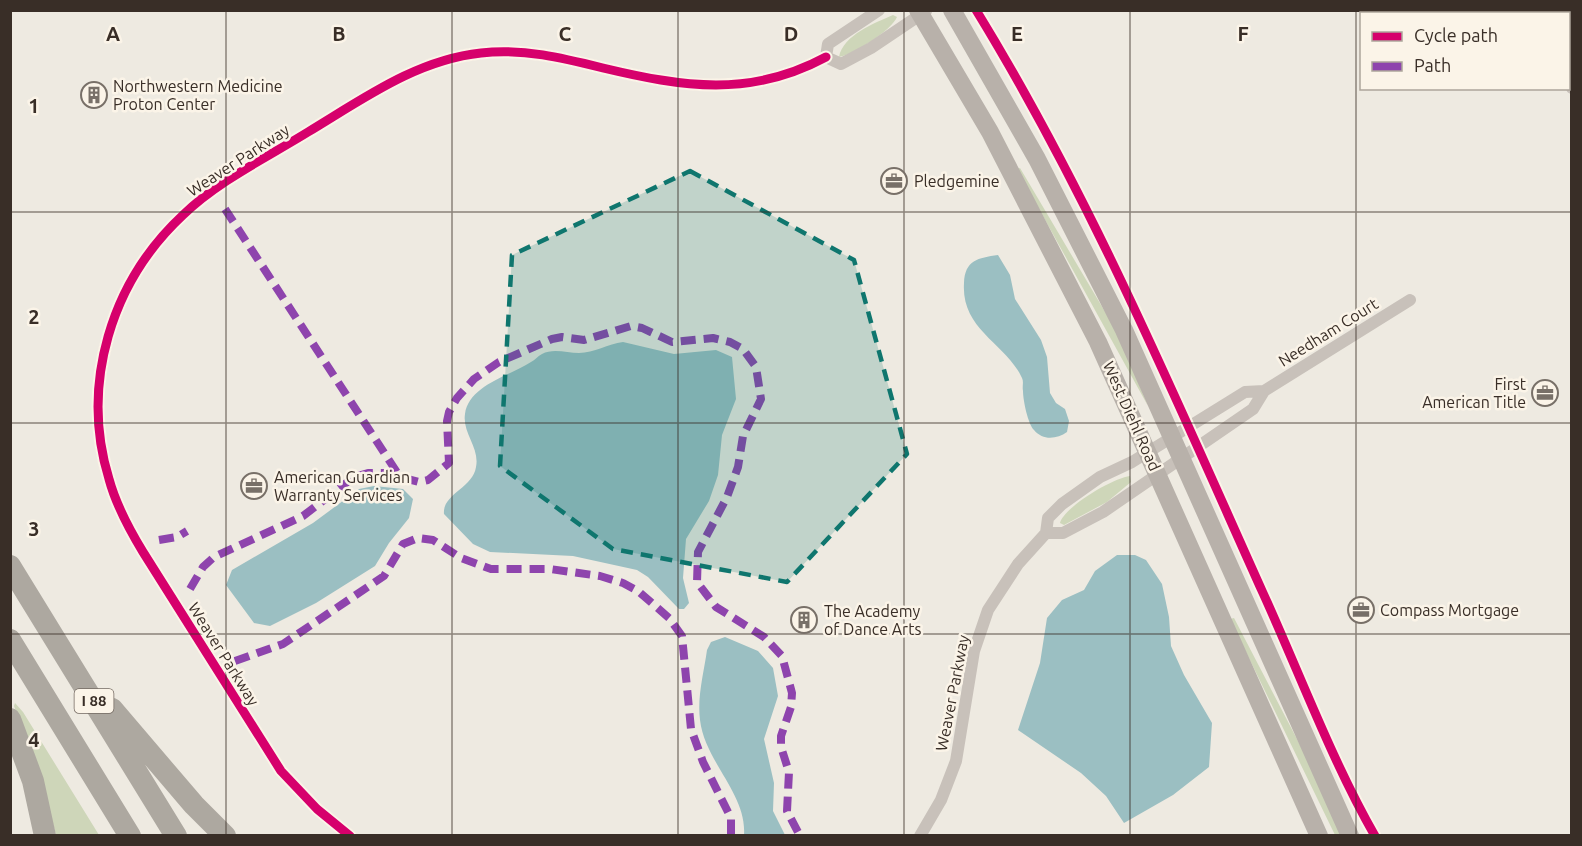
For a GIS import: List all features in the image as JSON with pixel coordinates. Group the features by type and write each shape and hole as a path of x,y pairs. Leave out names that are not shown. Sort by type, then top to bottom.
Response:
{"highway":[{"name":"I 88","path":"10,566 176,836"},
{"path":"54,637 143,747 225,836"},
{"name":"I 88","path":"10,640 130,836"},
{"path":"10,719 33,781 45,836"}],"street":[{"path":"826,57 828,44 879,10"},
{"name":"West Diehl Road","path":"952,10 1071,223 1124,330 1350,836"},
{"name":"Weaver Parkway","path":"350,836 299,791 261,743 132,533 109,480 99,428 98,401 103,357 115,312 144,259 183,215 215,190 387,84 418,69 450,58 485,52 534,52 663,82 718,87 776,78 826,57 841,64 855,58 922,12"},
{"name":"West Diehl Road","path":"922,12 1034,214 1098,342 1319,836"},
{"name":"Needham Court","path":"1158,474 1253,408 1264,391 1410,300"},
{"name":"Needham Court","path":"1148,453 1245,392 1264,391"},
{"name":"Weaver Parkway","path":"920,836 941,800 957,761 974,651 988,610 1004,582 1046,533 1048,518 1062,504 1100,477 1148,453"},
{"path":"1046,533 1063,533 1086,521 1158,474"}],"highlighted area":[{"path":"690,171 854,260 907,454 787,582 613,549 500,466 512,255"}],"green space":[{"path":"893,15 897,17 894,22 880,35 853,52 839,57 842,49 853,36"},
{"path":"1020,168 1117,332 1148,406 1017,169"},
{"path":"1130,476 1131,482 1107,502 1064,525 1060,523 1070,509 1090,494 1112,482"},
{"path":"1234,618 1324,791 1342,835 1335,835 1230,619"},
{"path":"15,703 23,712 99,835 56,835 46,797 14,706"}],"water":[{"path":"998,255 1010,275 1015,299 1041,340 1047,357 1050,393 1056,403 1065,409 1069,421 1067,432 1059,436 1050,438 1042,436 1032,427 1025,406 1022,378 1006,355 977,324 965,299 965,275 970,265 984,257"},
{"path":"623,342 674,354 716,350 732,357 736,399 722,435 718,475 709,501 686,539 683,578 689,603 684,609 679,609 648,577 637,570 573,556 490,552 473,544 444,514 448,501 474,474 476,453 466,428 465,414 468,404 482,388 546,352 585,353"},
{"path":"374,486 403,489 413,499 409,518 389,543 375,566 316,603 270,626 254,623 226,585 232,570 313,523 359,489"},
{"path":"1117,555 1135,555 1146,560 1162,584 1169,617 1171,646 1184,675 1212,723 1209,767 1173,795 1124,823 1106,796 1081,773 1018,730 1040,663 1047,618 1062,600 1084,590 1095,571"},
{"path":"725,637 758,651 773,668 778,696 764,739 774,783 773,811 785,835 744,835 739,806 703,735 699,702 707,650 711,642"}],"marked path":[{"path":"225,209 400,477"},
{"path":"190,589 203,567 214,557 303,516 354,477 368,473 385,473 419,482 428,480 449,463 447,421 457,398 474,379 499,362 552,339 562,337 584,340 631,326 642,328 672,342 713,338 730,342 743,349 756,367 761,399 743,436 738,467 727,497 698,552 697,582 716,607 764,637 782,656 792,693 791,707 781,736 781,747 789,772 787,811 800,836"},
{"path":"159,540 177,537 187,531"},
{"path":"235,661 283,644 384,576 403,544 418,538 433,540 461,558 491,569 550,569 600,576 623,583 638,591 669,618 682,636 691,729 703,762 731,818 731,836"}],"cycle path":[{"path":"976,10 1056,152 1129,297 1330,747 1375,836"},
{"path":"350,836 317,809 281,771 143,552 115,498 101,443 98,407 101,371 108,336 120,303 137,271 158,242 183,215 211,191 370,94 412,72 434,64 481,53 528,53 661,80 716,85 743,84 770,79 798,70 826,57"}],"place":[{"name":"Northwestern Medicine Proton Center","path":"94,95"},
{"name":"Pledgemine","path":"894,181"},
{"name":"First American Title","path":"1545,393"},
{"name":"American Guardian Warranty Services","path":"254,486"},
{"name":"Compass Mortgage","path":"1361,610"},
{"name":"The Academy of Dance Arts","path":"804,620"}]}
